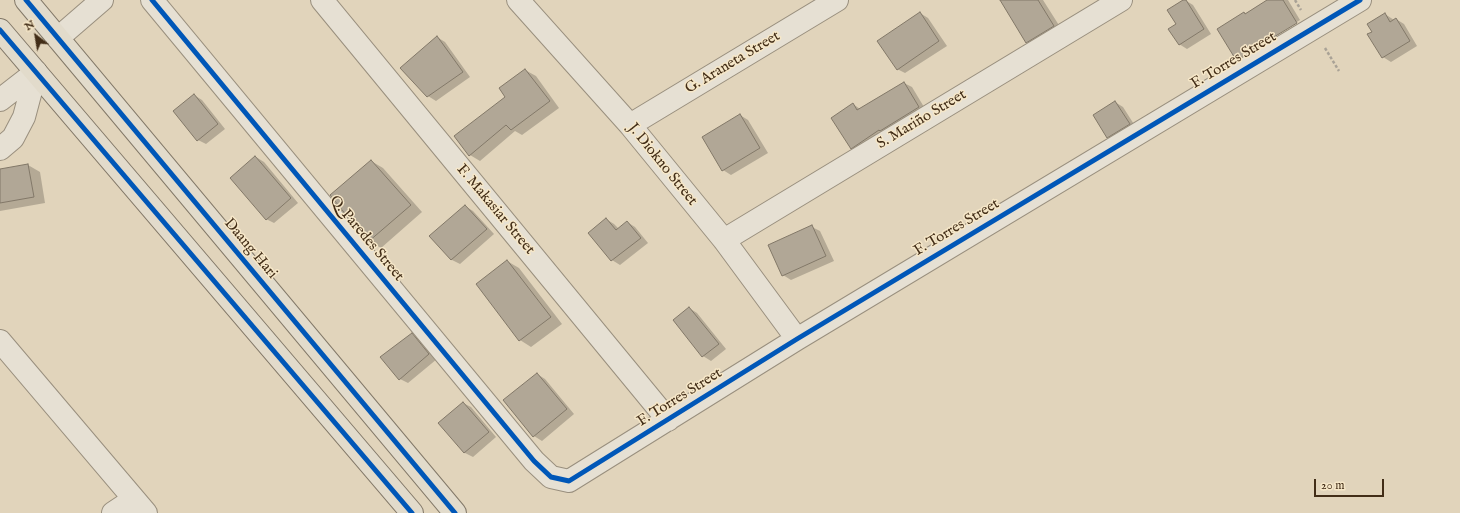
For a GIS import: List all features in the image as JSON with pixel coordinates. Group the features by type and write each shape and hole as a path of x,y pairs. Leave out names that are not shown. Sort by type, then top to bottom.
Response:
{"main road":[{"name":"Daang Hari","path":"26,0 455,513"},
{"path":"0,30 412,513"}],"street":[{"path":"58,38 102,0"},
{"name":"Q. Paredes Street","path":"152,0 534,461 550,477 569,481"},
{"name":"F. Makasiar Street","path":"322,0 668,420"},
{"name":"G. Araneta Street","path":"630,125 837,0"},
{"name":"S. Mariño Street","path":"724,240 1121,0"},
{"name":"F. Torres Street","path":"569,481 797,339 1360,0"},
{"name":"J. Diokno Street","path":"524,2 630,125 724,240 797,339"},
{"path":"0,100 36,72"},
{"path":"0,149 13,138 24,116 36,72"},
{"path":"1,343 140,506 113,513"}],"building":[{"path":"1000,0 1038,0 1054,26 1026,43"},
{"path":"1183,0 1186,0 1204,29 1179,45 1168,29 1176,24 1167,10"},
{"path":"1267,0 1283,0 1297,23 1236,60 1217,29"},
{"path":"920,12 939,41 897,70 877,41"},
{"path":"1385,13 1390,22 1396,18 1410,41 1382,58 1367,34 1372,32 1367,24"},
{"path":"437,36 463,72 427,97 400,68"},
{"path":"525,69 550,101 511,130 506,125 469,156 454,136 505,97 499,88"},
{"path":"904,82 919,107 880,131 879,130 851,149 831,118 853,103 857,110"},
{"path":"194,94 218,124 197,141 173,111"},
{"path":"1115,101 1130,124 1107,138 1093,115"},
{"path":"740,114 760,148 722,171 702,137"},
{"path":"255,156 291,198 266,220 230,178"},
{"path":"371,160 411,205 368,242 330,195"},
{"path":"28,164 34,197 0,203 0,169"},
{"path":"465,205 487,229 451,260 429,236"},
{"path":"606,218 616,230 627,221 641,238 611,261 588,233"},
{"path":"812,225 826,256 782,276 768,245"},
{"path":"507,260 551,317 519,341 476,284"},
{"path":"689,307 719,344 702,357 673,320"},
{"path":"412,333 429,354 399,380 380,357"},
{"path":"537,373 567,409 533,437 503,400"},
{"path":"463,402 489,432 464,453 438,423"}],"cycle path":[{"path":"26,0 455,513"},
{"path":"152,0 534,461 551,477 569,481 797,339 1360,0"},
{"path":"0,30 412,513"}]}
